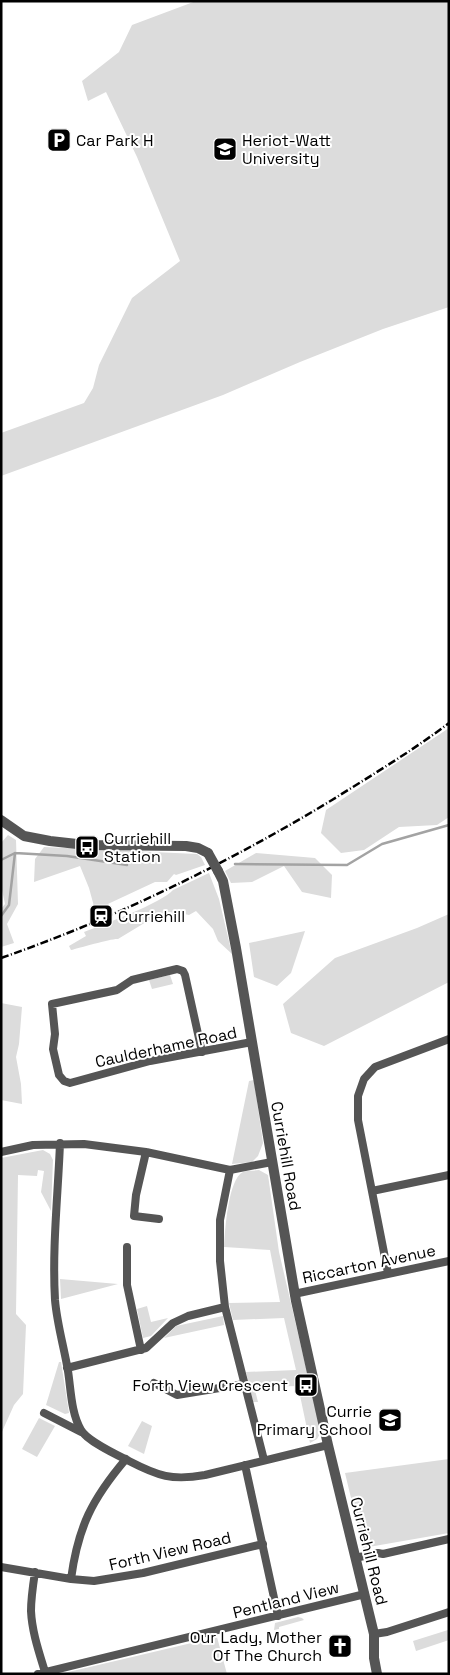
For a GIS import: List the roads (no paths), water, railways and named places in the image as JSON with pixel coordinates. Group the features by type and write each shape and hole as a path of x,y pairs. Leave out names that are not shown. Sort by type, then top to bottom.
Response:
{"street":[{"name":"Curriehill Road","path":"1,820 24,836 50,841 86,845 186,846 198,848 208,853 223,882 294,1294 328,1446 374,1634 374,1658 377,1674"},
{"name":"Caulderhame Road","path":"202,1052 183,971 177,970 132,980 117,990 52,1004 55,1034 53,1049 59,1075 64,1081 70,1083 150,1061 202,1052 252,1042"},
{"path":"388,1273 358,1120 358,1096 364,1079 375,1067 449,1039"},
{"path":"1,1152 33,1145 60,1143 103,1145 230,1170 272,1162"},
{"path":"60,1143 54,1275 56,1302 73,1406 82,1432"},
{"path":"146,1152 136,1195 134,1216 159,1219"},
{"path":"230,1170 220,1220 220,1261 225,1307 264,1460"},
{"path":"372,1191 449,1176"},
{"path":"127,1247 127,1285 140,1350"},
{"name":"Riccarton Avenue","path":"294,1294 449,1261"},
{"path":"67,1368 146,1348 173,1323 188,1316 225,1307"},
{"path":"154,1383 176,1395 244,1384"},
{"path":"44,1413 82,1432 99,1445 126,1459 156,1474 172,1478 187,1478 328,1446"},
{"path":"71,1579 75,1553 82,1528 96,1498 126,1459"},
{"path":"245,1465 278,1616"},
{"path":"355,1558 378,1553 383,1554 449,1539"},
{"name":"Forth View Road","path":"1,1567 94,1581 128,1576 263,1544"},
{"path":"35,1572 31,1616 42,1673"},
{"name":"Pentland View","path":"42,1673 365,1594"},
{"path":"374,1634 387,1632 449,1612"}],"waterway":[{"path":"235,864 347,865 382,844 449,825"},
{"path":"1,860 15,853 67,856 127,865"},
{"path":"1,916 9,905 15,853"}],"railway":[{"path":"1,958 129,907 253,846 332,800 449,723"}],"place":[{"name":"Car Park H","path":"59,140"},
{"name":"Heriot-Watt University","path":"225,149"},
{"name":"Curriehill Station","path":"87,847"},
{"name":"Curriehill","path":"101,916"},
{"name":"Forth View Crescent","path":"306,1385"},
{"name":"Currie Primary School","path":"390,1420"},
{"name":"Our Lady, Mother Of The Church","path":"340,1646"}]}
